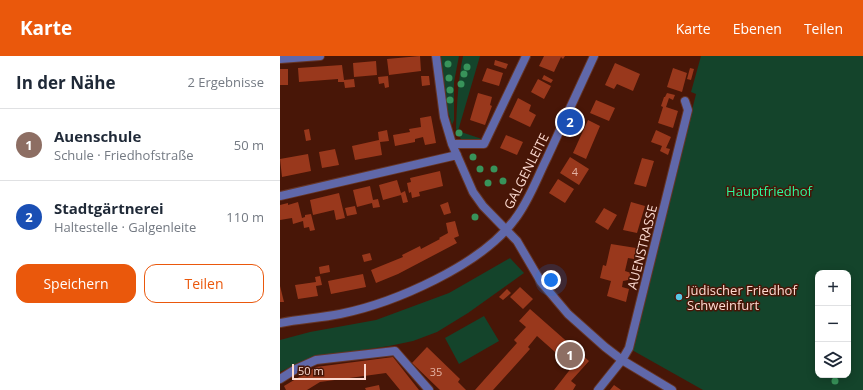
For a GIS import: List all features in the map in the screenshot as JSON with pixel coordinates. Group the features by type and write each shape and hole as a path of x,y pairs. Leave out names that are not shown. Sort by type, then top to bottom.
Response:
{"street":[{"path":"280,59 320,56"},
{"path":"436,56 444,117 452,144 473,192 482,206 517,242 541,282 568,314 622,360 672,390"},
{"path":"452,144 484,144 526,56"},
{"name":"GALGENLEITE","path":"280,322 339,314 377,304 411,291 456,268 488,246 506,230 518,216 594,56"},
{"name":"AUENSTRASSE","path":"598,390 622,360 629,348 683,134 688,110 685,101"},
{"path":"280,196 457,155"},
{"path":"280,379 296,369 316,360 395,351 416,377 429,390"}],"green space":[{"path":"441,56 459,56 454,82 454,120 452,125 447,108"},
{"path":"463,56 480,56 458,131 482,139 461,139 456,129 458,92"},
{"name":"Hauptfriedhof","path":"701,56 863,56 863,390 703,390 632,350 696,94 691,92"},
{"path":"510,258 524,273 468,313 437,332 413,341 389,346 317,357 280,372 280,340 310,332 376,320 449,293"},
{"path":"484,316 499,341 459,364 445,338"}],"building":[{"path":"420,56 421,71 389,75 387,59"},
{"path":"544,56 565,56 563,59 561,57 554,72 539,66"},
{"path":"495,60 508,64 506,69 494,65"},
{"path":"376,61 377,75 354,77 353,63"},
{"path":"615,63 640,74 633,91 617,84 614,89 605,85"},
{"path":"342,65 344,80 354,79 355,87 345,88 344,82 338,82 338,79 299,82 298,68"},
{"path":"487,68 503,73 499,86 482,81"},
{"path":"673,68 687,73 682,92 667,87"},
{"path":"690,68 694,69 691,80 687,79"},
{"path":"280,69 288,69 288,85 280,85"},
{"path":"544,75 553,80 551,83 542,79"},
{"path":"388,76 389,87 385,88 384,83 379,84 378,77"},
{"path":"421,76 429,76 430,85 422,86"},
{"path":"538,79 551,86 544,99 531,92"},
{"path":"478,93 492,97 490,105 492,106 485,125 470,120"},
{"path":"667,93 675,95 673,100 669,98 666,107 678,111 673,128 658,123 663,107 661,106"},
{"path":"518,98 531,105 529,111 536,115 530,127 509,117"},
{"path":"596,100 615,108 609,121 590,113"},
{"path":"431,116 436,143 425,145 423,137 415,139 415,142 395,146 393,135 410,132 409,129 421,127 420,118"},
{"path":"588,120 600,126 586,159 573,153"},
{"path":"309,129 311,140 306,141 304,130"},
{"path":"387,130 389,141 380,142 382,155 355,160 352,146 379,140 378,132"},
{"path":"656,130 671,137 666,148 670,149 668,155 660,151 662,146 651,142"},
{"path":"506,135 523,142 517,155 500,148"},
{"path":"335,149 339,165 322,168 319,152"},
{"path":"308,154 311,171 282,177 280,159"},
{"path":"570,157 589,169 579,185 560,173"},
{"path":"642,158 654,161 646,187 634,184"},
{"path":"440,171 443,186 419,192 420,196 412,198 411,192 409,193 407,183 411,182 410,178"},
{"path":"558,179 574,189 565,203 549,193"},
{"path":"397,180 401,193 405,191 408,202 403,203 401,195 383,200 379,185"},
{"path":"370,186 373,200 378,199 380,207 373,208 372,203 357,207 353,190"},
{"path":"339,193 345,218 336,220 334,210 313,215 310,200"},
{"path":"298,202 302,218 305,217 305,215 311,214 315,230 310,231 309,227 304,228 303,221 293,224 292,218 280,220 280,205 288,203 288,205"},
{"path":"448,202 451,213 444,215 440,205"},
{"path":"631,202 645,206 637,233 623,230"},
{"path":"355,206 357,214 347,216 345,208"},
{"path":"604,208 617,215 608,230 595,222"},
{"path":"455,221 459,236 454,238 457,243 398,274 376,283 371,270 403,257 402,255 420,246 421,249 440,239 439,238 448,233 446,223"},
{"path":"611,244 636,248 634,259 628,258 625,271 631,273 628,280 623,281 622,287 629,289 626,302 607,296 611,281 600,278 603,265 606,266"},
{"path":"370,253 372,260 364,262 362,255"},
{"path":"329,265 330,272 320,274 319,267"},
{"path":"363,274 366,287 331,294 328,281"},
{"path":"320,276 322,285 316,286 318,296 298,299 295,285 316,282 315,277"},
{"path":"280,286 284,302 280,302"},
{"path":"520,287 533,299 523,309 510,297"},
{"path":"507,289 511,293 503,300 499,297"},
{"path":"530,309 589,361 571,381 576,385 573,390 554,390 572,367 537,336 528,347 530,349 493,390 475,390 517,343 514,340 526,327 519,321"},
{"path":"427,347 460,379 458,382 466,390 440,390 412,363"},
{"path":"393,357 419,390 400,390 386,373 320,382 307,390 286,390 284,386 316,367"},
{"path":"379,385 380,390 366,390 365,388"},
{"path":"614,385 621,390 610,390"}],"place":[{"name":"Stadtgärtnerei","path":"570,122"},
{"name":"Jüdischer Friedhof Schweinfurt","path":"679,297"},
{"name":"Auenschule","path":"570,355"}]}
